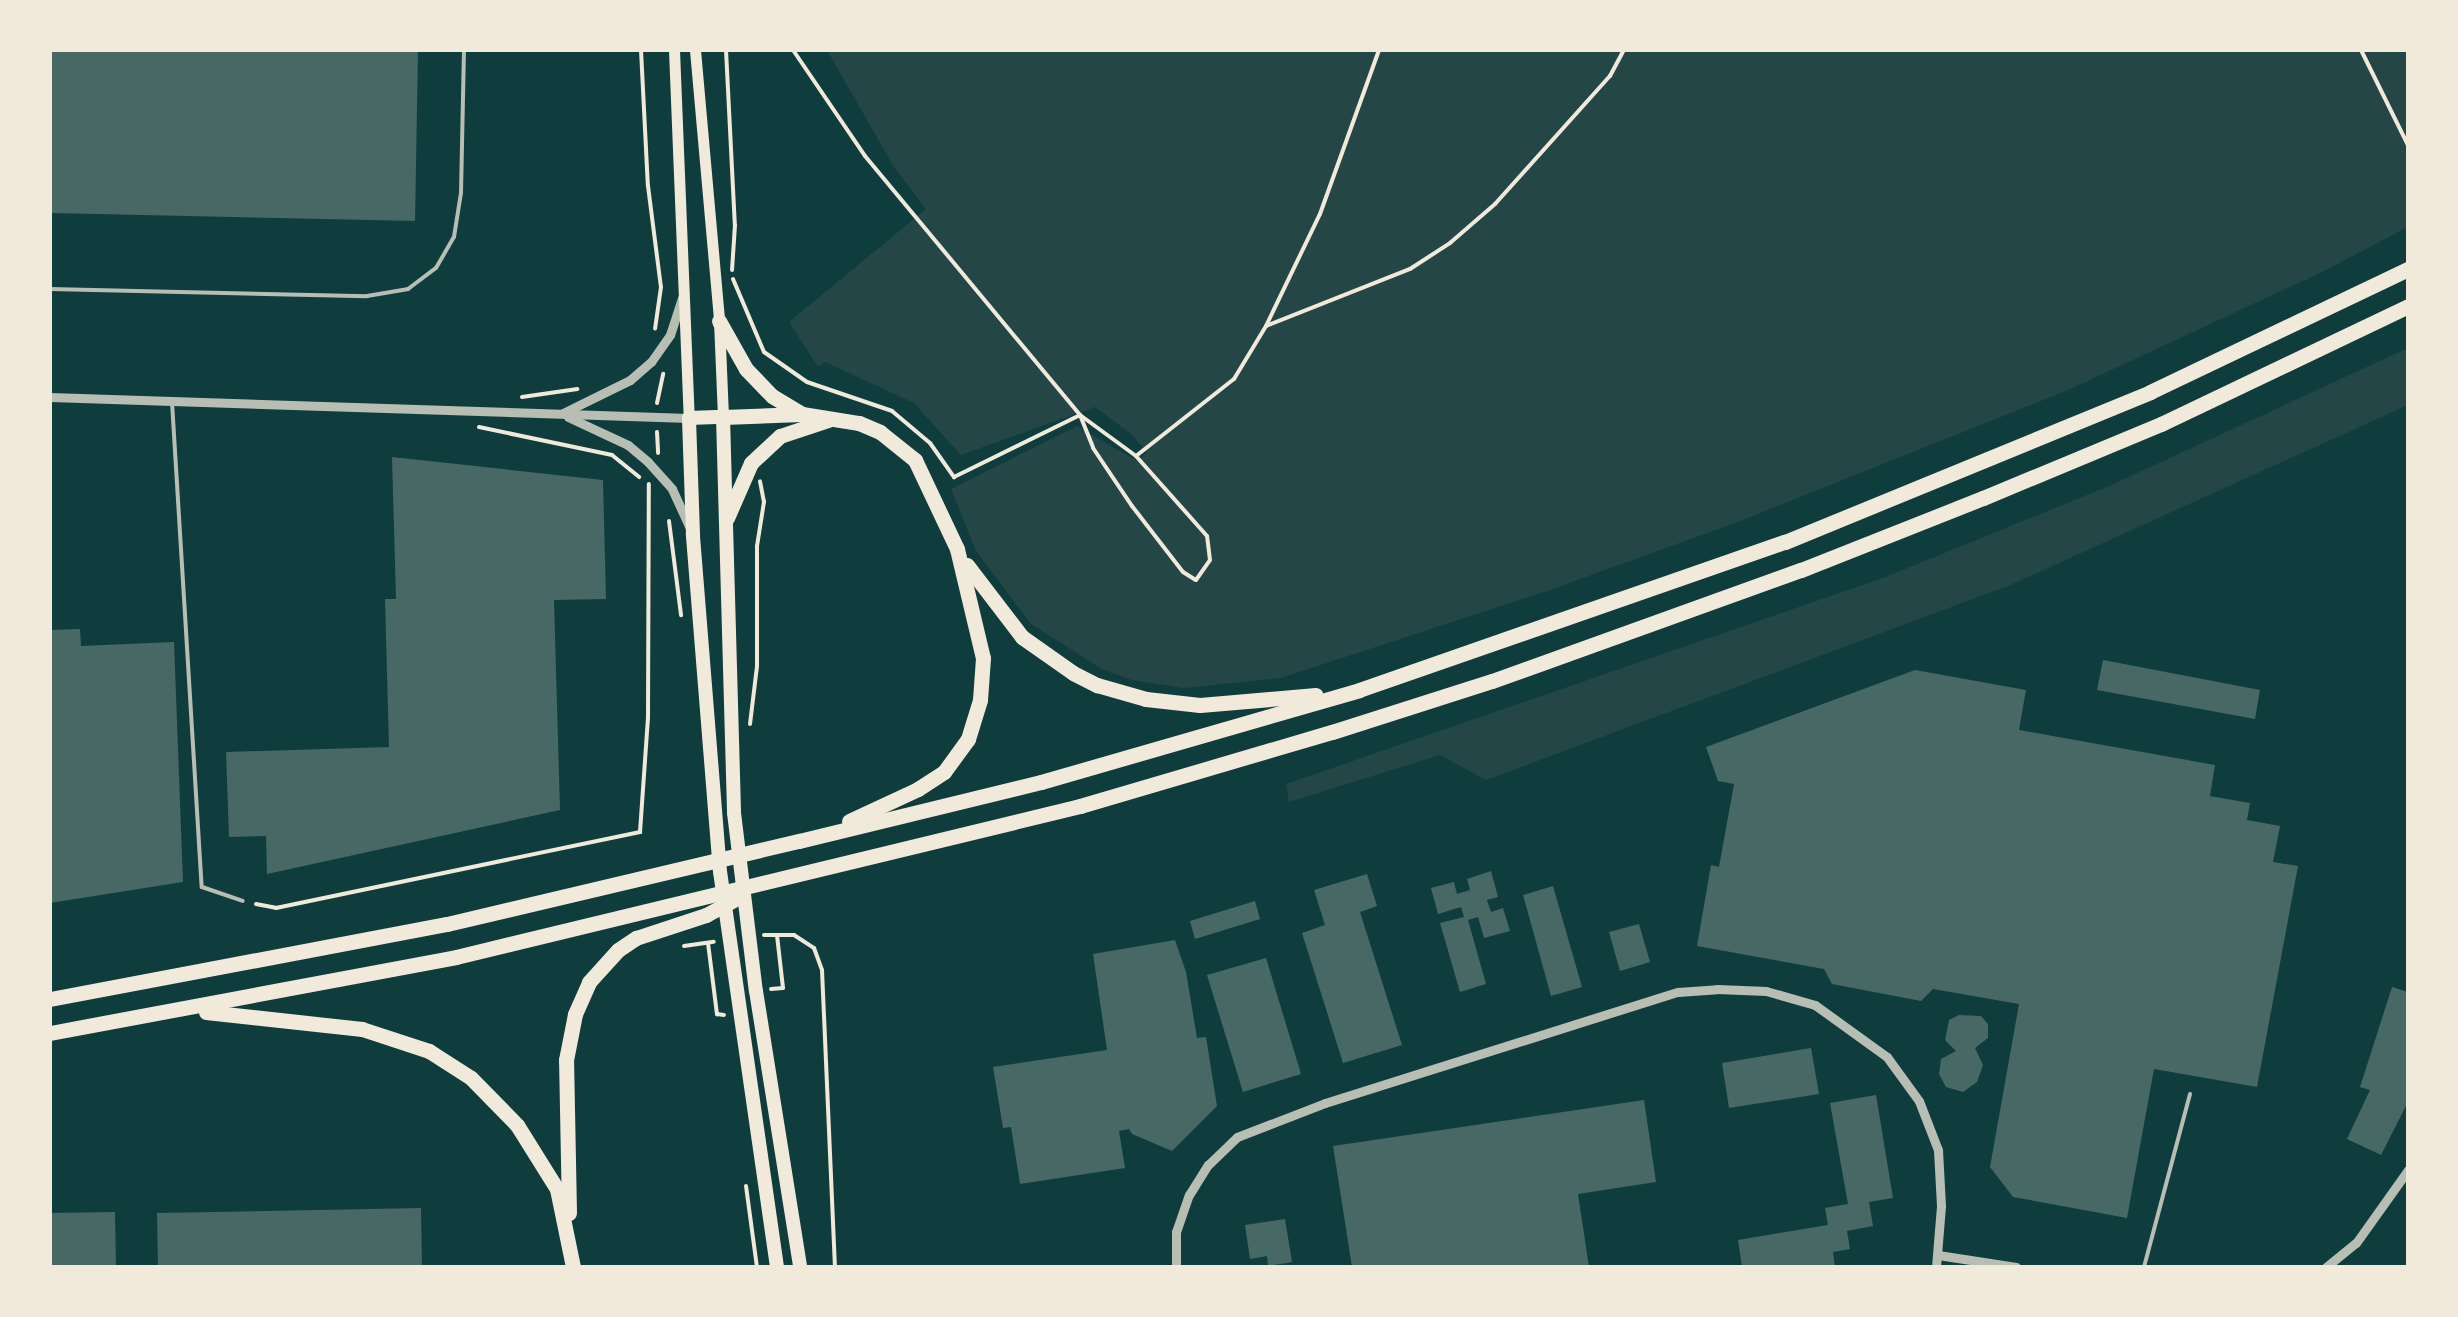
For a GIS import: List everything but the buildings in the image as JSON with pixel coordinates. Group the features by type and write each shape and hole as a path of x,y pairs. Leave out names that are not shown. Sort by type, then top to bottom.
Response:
{"highway":[{"path":"50,999 447,924 799,841 1041,782 1359,690 1785,542 2150,392 2408,268"},
{"path":"50,1033 456,957 763,884 1080,806 1492,681 1802,570 2000,491 2161,424 2408,306"},
{"path":"720,321 746,369 772,396 802,414"},
{"path":"723,417 802,414 860,423 901,445 927,480 957,549 983,658 980,700 968,739 944,772 918,790 799,841"},
{"path":"727,518 751,463 780,436 832,419"},
{"path":"957,549 1014,629 1045,656 1098,685 1146,699 1200,705 1359,690"},
{"path":"570,1248 566,1060 572,1024 589,982 618,950 636,938 706,915 763,884"},
{"path":"187,1010 335,1024 429,1051 472,1078 518,1124 557,1189 574,1267"}],"main road":[{"path":"674,50 692,534 711,766 736,992 778,1267"},
{"path":"695,50 720,321 732,764 800,1267"},
{"path":"688,418 723,417"}],"street":[{"path":"561,414 630,380 651,362 670,335 684,292"},
{"path":"50,397 688,418"},
{"path":"561,414 628,445 648,462 672,489 692,534"},
{"path":"1176,1267 1176,1232 1188,1195 1208,1164 1238,1138 1325,1103 1678,992 1717,988 1766,990 1815,1005 1887,1057 1919,1101 1938,1150 1941,1206 1936,1267"},
{"path":"2326,1267 2356,1243 2408,1170"},
{"path":"1938,1255 2016,1267"}],"lane":[{"path":"50,289 367,296 408,289 436,268 454,237 461,194 464,50"},
{"path":"172,402 202,887 243,901"},
{"path":"2144,1267 2190,1094"}],"path":[{"path":"642,50 648,186 660,287 654,332 648,342"},
{"path":"726,50 735,224 732,275 764,352"},
{"path":"792,50 865,156 1080,415 1136,456 1207,536 1210,560 1196,580 1175,562 1132,506 1092,448 1080,415"},
{"path":"1136,456 1234,378 1266,326 1320,214 1378,50"},
{"path":"1266,326 1410,268 1450,243 1495,204 1610,76 1624,50"},
{"path":"2361,50 2408,145"},
{"path":"519,397 578,389"},
{"path":"963,475 1080,415"},
{"path":"473,426 612,456 649,484 658,499"},
{"path":"749,728 757,666 757,546 764,502 763,485 751,463"},
{"path":"243,901 276,908 640,832 648,718 649,484"},
{"path":"668,513 682,627"},
{"path":"764,990 783,988 777,934"},
{"path":"760,936 794,935 814,948 822,970 835,1267"},
{"path":"684,946 726,941"},
{"path":"708,943 717,1014 724,1015"}],"shaded area":[{"path":"827,50 2408,50 2408,227 2320,273 2066,391 1735,523 1547,591 1281,678 1183,688 1132,680 1102,669 1031,624 976,551 951,489 1077,426 1137,461 1147,452 1130,433 1095,407 961,455 914,403 825,362 818,367 789,322 926,209 894,167"},
{"path":"2408,348 2408,405 2008,586 1486,780 1440,755 1289,802 1286,784 1883,578 2109,486"}]}
